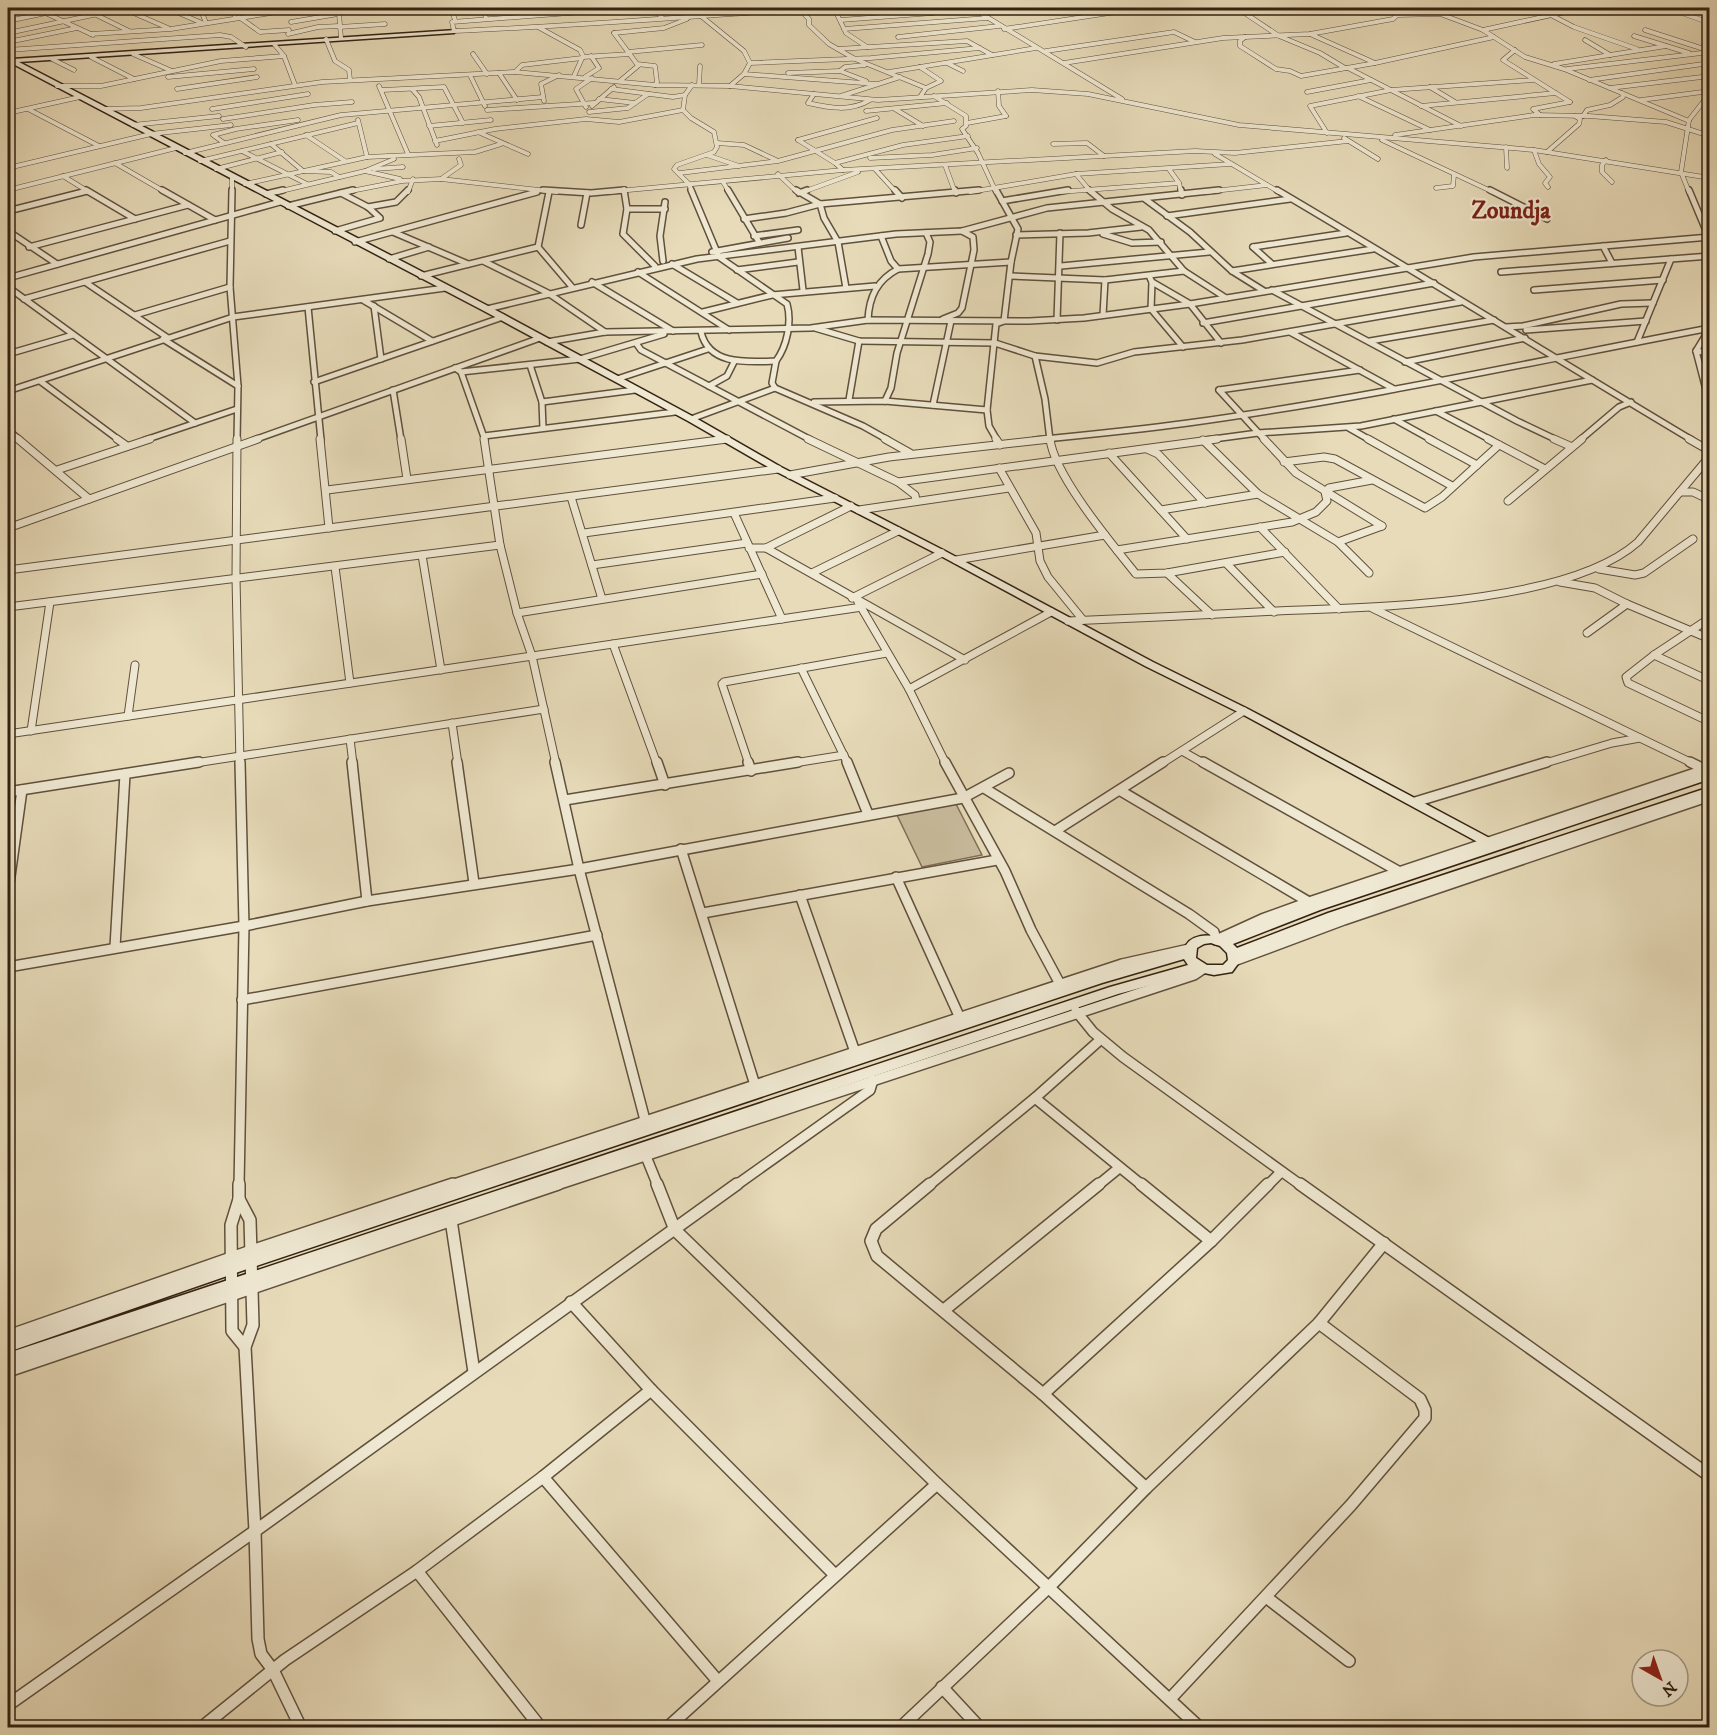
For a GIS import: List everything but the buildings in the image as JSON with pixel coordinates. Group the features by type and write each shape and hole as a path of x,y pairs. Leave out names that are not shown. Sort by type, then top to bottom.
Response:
{"street":[{"path":"8,12 29,8"},
{"path":"82,8 130,32"},
{"path":"8,33 124,8 171,30"},
{"path":"167,8 246,47"},
{"path":"200,8 202,24"},
{"path":"233,8 237,17 260,32 385,24"},
{"path":"91,34 171,30 237,17 302,8"},
{"path":"332,8 338,14 341,38"},
{"path":"451,8 455,20 452,22 454,31"},
{"path":"483,8 486,18"},
{"path":"516,8 519,15"},
{"path":"552,8 552,13"},
{"path":"455,20 621,8 627,20"},
{"path":"655,8 662,18"},
{"path":"730,8 734,14"},
{"path":"11,62 246,47 326,39 819,8"},
{"path":"867,47 850,36 844,29 835,9 868,8"},
{"path":"923,8 945,21"},
{"path":"972,8 1001,28 1129,103"},
{"path":"898,37 1001,28 1116,12 1112,8"},
{"path":"1237,8 1279,36 1320,53 1462,127"},
{"path":"1064,63 1195,42 1310,34 1393,19 1397,15 1422,13 1426,8 1454,20 1485,28 1584,8"},
{"path":"1549,8 1557,12"},
{"path":"1668,8 1710,23"},
{"path":"237,17 257,9"},
{"path":"800,9 820,36 838,49 855,59 926,88"},
{"path":"41,11 110,43"},
{"path":"291,42 288,32 292,11"},
{"path":"8,21 46,13"},
{"path":"291,22 338,14"},
{"path":"841,20 933,14"},
{"path":"1549,14 1574,27 1640,50"},
{"path":"701,16 744,51 750,63"},
{"path":"614,33 664,28 691,17"},
{"path":"844,29 988,18"},
{"path":"614,33 619,21"},
{"path":"538,27 580,50 582,57 574,76"},
{"path":"8,42 77,28"},
{"path":"1485,28 1494,37 1525,57 1564,69 1689,121"},
{"path":"1645,30 1710,51"},
{"path":"1046,51 1174,32 1195,42"},
{"path":"614,33 639,65"},
{"path":"1310,34 1375,63"},
{"path":"42,35 67,46"},
{"path":"8,50 226,36"},
{"path":"1634,36 1710,61"},
{"path":"1245,38 1240,41 1240,46 1279,70 1302,76 1494,37"},
{"path":"326,39 335,61 349,70 350,80"},
{"path":"1585,40 1611,55"},
{"path":"838,49 967,41 992,55"},
{"path":"1595,46 1617,42"},
{"path":"274,44 284,56 295,85"},
{"path":"515,72 522,65 702,45"},
{"path":"1551,64 1666,46"},
{"path":"888,72 1036,47"},
{"path":"750,63 855,59 981,48"},
{"path":"1515,50 1503,60 1570,102 1533,109 1543,117"},
{"path":"1564,69 1710,51"},
{"path":"1009,52 1019,57"},
{"path":"133,54 173,71"},
{"path":"473,54 486,74"},
{"path":"57,86 87,86 135,79 221,61 284,56"},
{"path":"584,77 599,68 591,56"},
{"path":"91,57 135,79"},
{"path":"1667,57 1672,63 1710,76"},
{"path":"1068,67 1131,58"},
{"path":"52,59 74,70"},
{"path":"250,59 261,90"},
{"path":"828,60 845,67 873,66"},
{"path":"1588,80 1684,67 1710,61"},
{"path":"11,62 487,309 691,419 778,469 1244,711 1491,844"},
{"path":"730,86 744,74 750,63"},
{"path":"947,63 963,71"},
{"path":"586,119 594,103 639,65 655,66 657,82 655,85"},
{"path":"699,85 700,66"},
{"path":"840,71 845,67"},
{"path":"920,67 941,81 926,88 920,97"},
{"path":"168,77 254,69"},
{"path":"744,74 840,71 874,84"},
{"path":"392,72 396,76 394,79"},
{"path":"104,109 141,108 295,85 350,80 515,72 655,85 730,86 870,100 1023,90 1073,92 1239,125 1534,150 1710,178"},
{"path":"164,73 187,101"},
{"path":"500,73 517,100"},
{"path":"756,74 812,81 874,84"},
{"path":"470,75 495,129"},
{"path":"546,106 541,84 559,75"},
{"path":"1607,88 1710,76"},
{"path":"177,88 257,77"},
{"path":"838,97 901,77"},
{"path":"588,111 576,89 593,78"},
{"path":"377,80 408,154"},
{"path":"1307,92 1371,80"},
{"path":"1327,133 1310,106 1390,90 1533,80"},
{"path":"682,110 686,95 692,85"},
{"path":"8,113 76,95 87,86"},
{"path":"382,90 444,87 464,123"},
{"path":"1429,87 1456,102"},
{"path":"412,89 417,94 440,153"},
{"path":"611,90 673,97 686,95"},
{"path":"962,129 967,123 1006,116 999,106 998,91"},
{"path":"1639,100 1710,92"},
{"path":"9,525 89,499 393,390 544,340 605,332 701,332 811,328 868,320 1057,320 1190,304 1474,256 1709,238 1681,172 1689,121 1710,92"},
{"path":"1421,106 1556,93"},
{"path":"1583,116 1587,110 1618,101 1623,97 1622,93"},
{"path":"212,109 308,94"},
{"path":"588,111 620,109 636,104 648,94"},
{"path":"814,94 808,103 847,109 859,107 870,100"},
{"path":"934,96 966,116 967,123"},
{"path":"1358,96 1431,130"},
{"path":"185,153 319,120 358,113 543,98"},
{"path":"599,99 636,104"},
{"path":"195,100 212,109 236,129"},
{"path":"134,125 221,118 352,102"},
{"path":"487,110 594,103"},
{"path":"866,111 947,104"},
{"path":"843,170 798,140 880,119 859,107"},
{"path":"28,109 99,146"},
{"path":"894,109 922,126"},
{"path":"435,141 495,129 586,119 594,122 642,119 682,110"},
{"path":"682,110 714,132 717,143 714,152 673,167 689,184 718,254 737,270 787,304 790,311 786,343 776,361 772,383 776,388 863,426 911,454"},
{"path":"954,122 954,113 957,110"},
{"path":"358,113 358,123 367,157"},
{"path":"1547,152 1579,123 1580,119 1575,116"},
{"path":"1377,137 1462,127 1515,117 1575,116 1666,122 1709,136"},
{"path":"224,143 213,135 236,129 301,120 319,120"},
{"path":"429,126 491,120"},
{"path":"680,173 778,161 817,152 890,128 954,122 977,148 1009,219 1018,229 1011,262 1004,321"},
{"path":"200,161 358,123"},
{"path":"8,168 151,134 231,125"},
{"path":"478,132 528,154"},
{"path":"1339,134 1378,159"},
{"path":"306,135 345,161"},
{"path":"835,163 903,145 968,136"},
{"path":"1377,137 1547,219"},
{"path":"366,170 406,179 441,178 494,182 549,192 587,193 723,182 778,174 983,164 1046,158 1209,151 1244,153 1347,141"},
{"path":"717,143 744,145 778,161"},
{"path":"1053,144 1087,143 1104,156"},
{"path":"271,144 303,171 331,172 339,177"},
{"path":"245,184 367,157 479,152 501,144"},
{"path":"1506,147 1507,168"},
{"path":"8,190 15,186 176,148"},
{"path":"854,159 932,155 977,148"},
{"path":"1534,150 1539,164 1550,177 1545,183 1548,187"},
{"path":"242,151 307,184"},
{"path":"1209,151 1408,267 1461,302 1513,331 1555,359 1631,402 1710,451"},
{"path":"216,170 282,152"},
{"path":"366,170 408,154"},
{"path":"707,155 742,167"},
{"path":"441,178 461,165 459,159"},
{"path":"388,160 408,169 399,178"},
{"path":"1606,160 1602,165 1602,172 1612,182"},
{"path":"115,163 215,220"},
{"path":"744,219 820,204 956,193 1076,174 1230,164"},
{"path":"945,165 956,193"},
{"path":"266,194 366,170 403,167"},
{"path":"799,193 864,169"},
{"path":"875,169 902,198"},
{"path":"1169,169 1179,183 1182,195"},
{"path":"778,174 799,193 820,204 824,218 838,242 846,288"},
{"path":"1076,174 1088,189 1149,230 1184,271 1226,298"},
{"path":"1436,188 1453,186 1454,175"},
{"path":"63,176 135,219"},
{"path":"232,177 230,287 238,386 236,578 244,926 239,1199 231,1225 231,1289 232,1331 245,1347"},
{"path":"8,278 230,215 406,179"},
{"path":"368,207 398,203 410,190 413,179"},
{"path":"723,182 759,242"},
{"path":"1002,201 1088,189 1179,183"},
{"path":"653,267 663,261 718,254 798,247 881,236 962,231 1047,208 1267,185"},
{"path":"624,189 627,209 623,234 653,267"},
{"path":"8,211 87,191"},
{"path":"355,242 541,191"},
{"path":"537,247 549,192"},
{"path":"335,231 378,219 379,216 368,207 341,193"},
{"path":"581,225 587,193"},
{"path":"1145,199 1190,232 1232,271 1570,447"},
{"path":"1167,216 1291,199"},
{"path":"663,261 660,236 665,202"},
{"path":"29,247 188,205"},
{"path":"627,209 665,209"},
{"path":"1088,233 1142,226"},
{"path":"754,236 798,230"},
{"path":"8,231 57,264"},
{"path":"936,321 958,313 962,308 974,250 973,237 962,231"},
{"path":"393,232 468,265"},
{"path":"1272,264 1253,247 1346,232"},
{"path":"885,400 891,388 901,341 924,267 930,242 926,233"},
{"path":"1057,320 1057,278 1061,267 1060,233"},
{"path":"1016,235 1088,233 1115,236 1132,243 1161,242"},
{"path":"881,236 891,261 898,269"},
{"path":"487,309 653,267 718,254 759,242 788,238"},
{"path":"24,299 230,241"},
{"path":"1603,246 1612,263"},
{"path":"389,259 429,247"},
{"path":"421,276 537,247"},
{"path":"537,247 572,287"},
{"path":"798,247 803,290"},
{"path":"1232,271 1374,249"},
{"path":"1061,267 1209,252"},
{"path":"1501,272 1710,256"},
{"path":"1637,342 1671,259"},
{"path":"483,261 548,293 605,332"},
{"path":"737,270 798,262"},
{"path":"868,320 868,304 875,286 889,273 898,269 1011,262"},
{"path":"672,264 738,303"},
{"path":"1010,276 1105,280 1184,271"},
{"path":"638,272 729,330"},
{"path":"1148,275 1152,282 1190,304 1221,343"},
{"path":"1103,315 1105,280"},
{"path":"1534,290 1663,280"},
{"path":"85,282 238,386"},
{"path":"592,282 673,332"},
{"path":"1152,282 1151,309 1183,347"},
{"path":"1203,323 1434,283"},
{"path":"703,312 803,290 875,286"},
{"path":"8,287 195,423"},
{"path":"135,315 230,287"},
{"path":"8,391 233,317 445,288"},
{"path":"362,300 432,341"},
{"path":"811,328 860,341 995,343 1035,356 1097,363 1134,352 1221,343 1461,302"},
{"path":"1506,327 1534,324 1622,304 1653,303"},
{"path":"308,306 329,528"},
{"path":"374,306 381,359"},
{"path":"314,382 502,317"},
{"path":"1370,341 1494,320"},
{"path":"933,405 951,321"},
{"path":"1000,445 989,426 987,410 996,324 1004,321"},
{"path":"1513,331 1646,321"},
{"path":"790,475 852,461 1050,440 1243,415 1394,390 1710,328 1696,351"},
{"path":"458,370 580,359 673,332"},
{"path":"701,332 708,349 734,362 776,361"},
{"path":"1290,332 1394,390"},
{"path":"1642,332 1661,337"},
{"path":"8,354 73,335"},
{"path":"1670,336 1687,338 1701,344"},
{"path":"1405,362 1524,338"},
{"path":"849,399 860,341"},
{"path":"636,343 641,350 666,364 852,461 898,482 915,495 916,501"},
{"path":"617,379 708,349"},
{"path":"1696,351 1710,353"},
{"path":"1696,351 1706,374 1710,405"},
{"path":"1035,356 1045,399 1051,450 1055,461 1105,535 1139,576 1285,552"},
{"path":"709,386 727,376 734,362"},
{"path":"530,365 542,402 543,428"},
{"path":"458,370 483,436 500,544 517,613 532,656 579,869 645,1120"},
{"path":"1338,542 1382,526 1325,492 1284,462 1219,390 1360,370"},
{"path":"898,482 1258,433 1349,428 1592,380"},
{"path":"40,381 127,446"},
{"path":"691,419 776,388"},
{"path":"393,390 407,479"},
{"path":"542,402 635,390"},
{"path":"811,402 849,399 885,400 987,410"},
{"path":"1508,501 1619,407 1631,402"},
{"path":"57,470 237,409"},
{"path":"1436,411 1545,470"},
{"path":"483,436 675,412"},
{"path":"1394,419 1477,465"},
{"path":"1349,428 1452,486"},
{"path":"8,430 89,499"},
{"path":"327,490 727,439"},
{"path":"1203,440 1258,494 1338,542 1369,573"},
{"path":"1033,442 1051,450"},
{"path":"1284,462 1324,457 1335,459 1425,508 1433,504 1499,445"},
{"path":"1144,448 1158,454 1205,503"},
{"path":"1109,453 1187,538"},
{"path":"1068,621 1371,607 1482,594 1599,569 1627,552 1669,508 1693,473 1710,456"},
{"path":"999,468 1036,533 1040,546 1040,560 1045,573 1083,620"},
{"path":"8,570 778,469"},
{"path":"1325,492 1334,486 1372,480"},
{"path":"766,548 855,508 1009,488"},
{"path":"1117,550 1300,519 1323,507 1327,501 1325,492"},
{"path":"1680,492 1693,492 1710,500"},
{"path":"1161,510 1258,494"},
{"path":"571,497 584,532 586,549 602,599"},
{"path":"584,532 835,498"},
{"path":"734,513 782,619"},
{"path":"1260,527 1339,609"},
{"path":"812,573 898,531"},
{"path":"956,560 1105,535"},
{"path":"1599,569 1640,575 1693,539"},
{"path":"8,607 335,567 500,544"},
{"path":"592,565 748,546 766,548 812,573 857,602 965,660"},
{"path":"8,734 782,619 857,602 942,553"},
{"path":"422,555 441,670"},
{"path":"1226,563 1274,612"},
{"path":"335,567 350,683"},
{"path":"1167,573 1212,615"},
{"path":"517,613 762,574"},
{"path":"1551,581 1585,585 1710,639"},
{"path":"32,730 50,602"},
{"path":"857,602 909,689 1060,984"},
{"path":"1587,633 1627,604"},
{"path":"1371,607 1708,771"},
{"path":"909,689 1052,612"},
{"path":"1710,618 1654,655 1626,677 1628,683 1710,722"},
{"path":"613,644 665,784"},
{"path":"751,771 722,684 726,681 887,653"},
{"path":"1654,655 1710,681"},
{"path":"128,716 135,665"},
{"path":"801,668 844,755 868,814"},
{"path":"8,792 544,709"},
{"path":"1055,831 1244,711"},
{"path":"452,723 474,883"},
{"path":"1415,802 1612,744 1640,738"},
{"path":"350,739 367,902"},
{"path":"1182,751 1398,872"},
{"path":"565,800 844,755"},
{"path":"251,1256 1189,951 1197,941 1220,942 1491,844 1708,771"},
{"path":"8,967 474,883 579,869 963,798 1009,773"},
{"path":"116,947 125,774"},
{"path":"984,788 1189,914 1214,932 1234,958"},
{"path":"8,891 22,790"},
{"path":"1121,790 1309,902"},
{"path":"8,1360 252,1282 1103,994 1201,968 1223,970 1230,967 1234,958 1332,916 1710,790"},
{"path":"1234,958 1710,796"},
{"path":"1220,942 1262,919 1309,902 1491,844"},
{"path":"681,849 703,913 755,1085"},
{"path":"703,913 997,860"},
{"path":"896,877 960,1017"},
{"path":"800,895 855,1052"},
{"path":"242,999 597,935"},
{"path":"1189,951 1192,962 1201,968"},
{"path":"8,1345 231,1263 645,1120 1122,964 1189,951"},
{"path":"252,1282 451,1220 1076,1011 1194,975 1201,968"},
{"path":"1076,1011 1088,1030 1100,1040 1281,1172 1710,1476"},
{"path":"1100,1040 1035,1098 876,1229 871,1241 877,1256 1043,1394 1146,1488"},
{"path":"8,1705 255,1531 571,1302 870,1090 873,1080"},
{"path":"1035,1098 1211,1241"},
{"path":"645,1154 675,1230 937,1484 1200,1728"},
{"path":"944,1310 1119,1168"},
{"path":"1043,1394 1211,1241 1281,1172"},
{"path":"239,1199 250,1220 253,1325 245,1347 255,1531 258,1639 261,1654 273,1670 301,1728"},
{"path":"451,1220 474,1372"},
{"path":"900,1728 1049,1587 1146,1488 1319,1323 1384,1243"},
{"path":"8,1336 231,1263"},
{"path":"8,1371 231,1289"},
{"path":"571,1302 651,1390 834,1575"},
{"path":"1170,1699 1351,1505 1425,1418 1425,1410 1420,1399 1319,1323"},
{"path":"201,1728 273,1670 417,1571 543,1477 651,1390"},
{"path":"543,1477 717,1680"},
{"path":"668,1728 717,1680 937,1484"},
{"path":"417,1571 541,1728"},
{"path":"1266,1597 1349,1661"},
{"path":"942,1687 980,1728"}],"shaded area":[{"path":"956,804 982,855 922,867 897,815"}],"district":[{"name":"Zoundja","path":"1511,211"}]}
